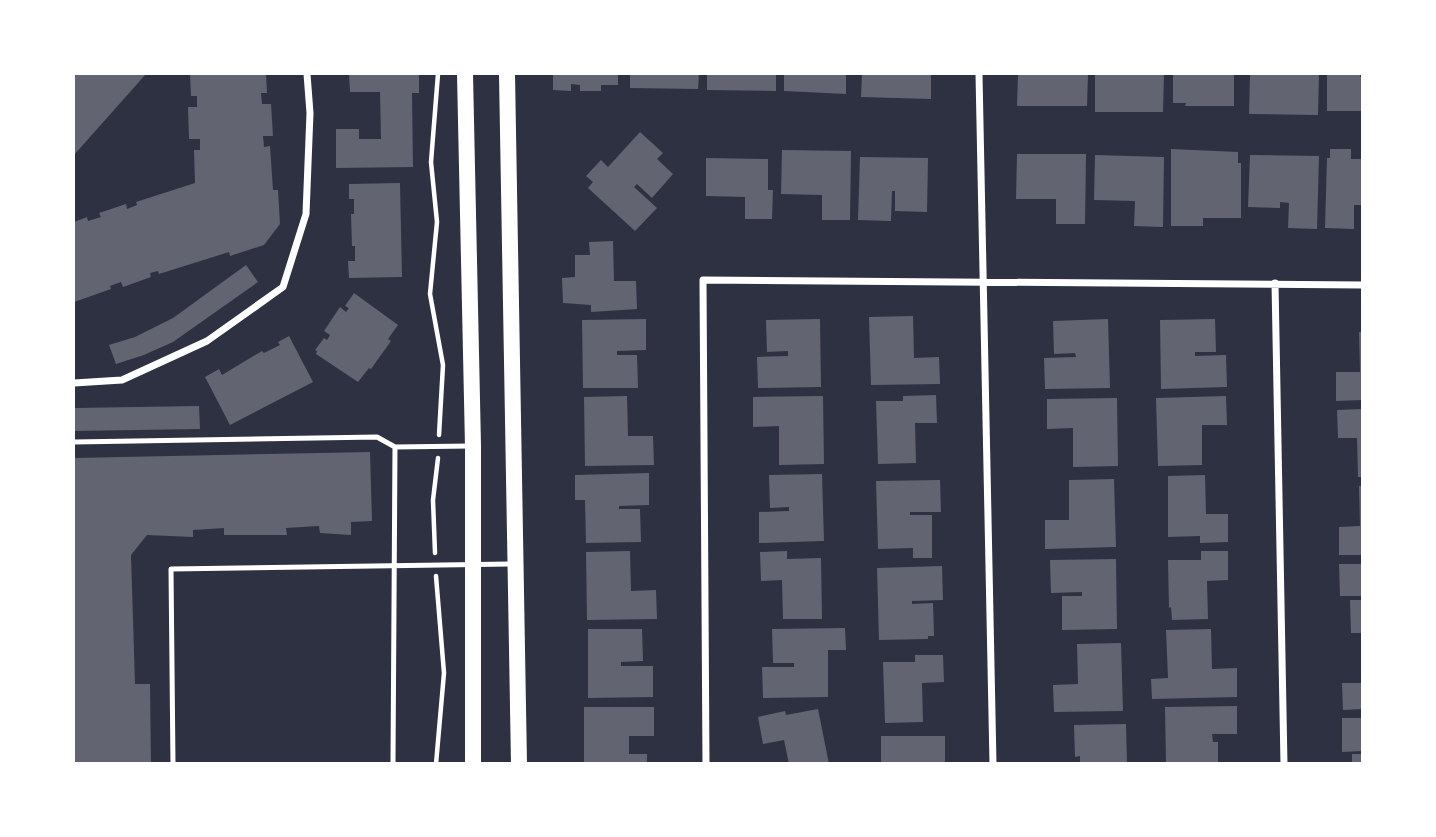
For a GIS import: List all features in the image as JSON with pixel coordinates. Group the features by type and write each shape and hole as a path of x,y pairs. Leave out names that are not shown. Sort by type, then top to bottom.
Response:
{"main road":[{"path":"465,74 474,564 473,764"},
{"path":"507,74 519,764"}],"street":[{"path":"74,383 122,380 207,341 283,287 306,214 310,113 307,74"},
{"path":"979,74 993,764"},
{"path":"706,764 703,280 1363,285"},
{"path":"1275,283 1284,764"}],"lane":[{"path":"74,442 377,437 395,447 472,446"},
{"path":"393,764 395,447"},
{"path":"173,764 171,569 516,564"}],"path":[{"path":"436,764 444,673 435,565 433,500 443,365 430,294 437,222 431,162 438,74"}],"building":[{"path":"74,74 146,74 74,155"},
{"path":"190,74 266,74 267,93 261,93 262,104 271,104 273,136 263,136 264,147 270,146 273,190 278,190 280,224 264,245 230,256 229,252 159,274 158,271 150,273 151,277 123,287 121,282 110,286 111,289 74,302 74,222 87,217 88,221 101,217 99,213 126,204 127,209 137,205 136,202 195,183 194,150 200,150 200,139 189,139 188,107 197,107 197,96 191,96"},
{"path":"349,74 419,74 419,93 412,93 413,167 336,168 336,129 359,129 359,139 381,139 380,92 350,92"},
{"path":"553,74 618,74 618,85 601,85 601,91 580,91 580,85 571,84 571,91 553,90"},
{"path":"630,74 699,74 698,89 630,88"},
{"path":"707,74 776,74 776,91 707,90"},
{"path":"784,74 846,74 846,94 784,91"},
{"path":"862,74 931,74 931,99 861,97"},
{"path":"1018,74 1088,74 1087,106 1017,106"},
{"path":"1095,74 1164,74 1163,112 1095,112"},
{"path":"1173,74 1234,74 1234,106 1185,106 1186,103 1173,103"},
{"path":"1250,74 1319,74 1318,115 1249,114"},
{"path":"1327,74 1360,74 1362,111 1327,111"},
{"path":"640,132 663,153 657,159 673,174 652,198 637,184 634,187 657,208 635,231 588,188 593,182 586,176 601,160 608,167"},
{"path":"1171,149 1238,152 1238,163 1241,163 1241,218 1203,218 1203,226 1171,226"},
{"path":"1330,149 1351,149 1351,159 1362,159 1362,205 1354,205 1354,229 1325,228 1327,158 1330,158"},
{"path":"782,150 851,151 850,220 822,220 822,195 781,194"},
{"path":"1017,154 1086,154 1085,224 1056,224 1056,199 1016,199"},
{"path":"1095,155 1164,157 1163,227 1134,226 1135,201 1094,200"},
{"path":"1250,155 1319,156 1317,229 1288,228 1289,203 1280,202 1280,208 1248,207"},
{"path":"860,157 928,158 927,212 895,211 895,191 892,191 891,221 858,220"},
{"path":"706,158 768,159 768,190 773,190 772,219 745,219 745,197 706,196"},
{"path":"400,183 402,277 349,278 348,261 355,261 355,246 352,246 351,214 354,214 354,199 349,199 349,184"},
{"path":"613,241 614,281 636,281 637,309 591,312 591,305 563,303 562,278 575,277 575,255 590,255 589,242"},
{"path":"246,265 258,282 173,342 116,364 109,345 135,337 173,318"},
{"path":"354,293 398,325 388,339 391,341 358,382 316,354 315,350 324,338 327,340 330,335 324,331 340,307 346,312 349,308 345,306"},
{"path":"913,316 914,358 939,357 940,384 871,385 869,317"},
{"path":"646,319 646,350 617,351 617,355 637,355 638,388 583,388 582,320"},
{"path":"820,319 821,387 758,388 757,357 788,356 788,351 767,352 766,320"},
{"path":"1108,319 1110,388 1045,389 1044,358 1076,357 1075,353 1054,354 1053,321"},
{"path":"1215,319 1216,352 1195,352 1195,356 1226,355 1227,387 1161,389 1160,320"},
{"path":"1359,332 1362,332 1362,400 1336,401 1336,372 1360,372"},
{"path":"289,336 313,382 230,425 205,377 219,369 222,375 262,351 264,353 280,345 278,342"},
{"path":"936,395 937,423 915,423 916,463 878,464 876,401 903,401 903,396"},
{"path":"627,396 628,436 653,436 654,465 585,466 584,397"},
{"path":"823,396 824,464 779,465 779,426 753,427 753,397"},
{"path":"1226,396 1227,425 1202,425 1202,465 1158,466 1156,398"},
{"path":"1117,398 1118,466 1073,467 1073,428 1047,429 1047,399"},
{"path":"199,406 200,429 74,431 74,408"},
{"path":"1362,409 1362,477 1358,477 1357,438 1338,438 1337,410"},
{"path":"370,452 372,521 351,522 351,535 320,533 319,526 286,528 287,535 224,535 224,528 193,530 193,537 147,535 131,555 135,684 150,684 151,764 74,764 74,458"},
{"path":"649,473 649,505 619,506 619,509 640,509 641,542 586,543 585,500 575,500 575,475"},
{"path":"822,474 824,541 759,543 759,512 789,511 789,507 770,508 769,475"},
{"path":"1205,475 1206,514 1228,514 1228,542 1200,543 1200,536 1168,537 1168,476"},
{"path":"1114,479 1116,547 1045,549 1045,520 1069,520 1069,480"},
{"path":"940,480 941,512 910,512 910,515 932,515 932,558 913,558 913,548 878,549 876,481"},
{"path":"1359,486 1362,486 1362,555 1339,555 1339,527 1360,526"},
{"path":"630,551 631,591 656,590 657,619 587,620 586,552"},
{"path":"787,551 787,559 821,558 822,619 783,619 782,580 761,581 760,552"},
{"path":"1201,551 1228,551 1228,580 1207,581 1208,619 1172,620 1171,607 1169,608 1168,560 1201,560"},
{"path":"1116,559 1117,629 1062,630 1062,596 1082,596 1082,592 1051,593 1050,560"},
{"path":"1339,564 1362,564 1362,596 1340,596"},
{"path":"942,566 943,600 912,601 912,604 933,603 934,636 928,636 928,639 879,640 877,568"},
{"path":"1350,600 1362,600 1362,633 1351,633"},
{"path":"845,628 846,650 828,650 828,697 763,698 762,667 794,667 794,663 773,663 772,629"},
{"path":"588,629 642,629 643,661 621,662 621,666 653,666 653,697 588,698"},
{"path":"1211,629 1212,669 1237,668 1237,697 1152,699 1151,679 1168,678 1166,630"},
{"path":"1121,643 1123,711 1054,712 1053,685 1078,684 1077,644"},
{"path":"915,655 943,655 944,682 922,683 923,722 885,723 883,662 915,662"},
{"path":"1342,683 1362,683 1362,709 1343,710"},
{"path":"1237,706 1237,734 1212,734 1213,742 1218,742 1218,764 1166,764 1165,707"},
{"path":"584,707 654,707 654,736 629,736 629,754 647,754 647,764 584,764"},
{"path":"818,709 829,764 789,764 784,740 763,744 758,717 785,711 786,715"},
{"path":"1342,718 1362,718 1362,751 1342,752"},
{"path":"1126,724 1127,764 1080,764 1080,756 1075,757 1074,725"},
{"path":"881,736 945,736 945,764 881,764"},
{"path":"1352,754 1362,754 1362,764 1352,764"}]}
